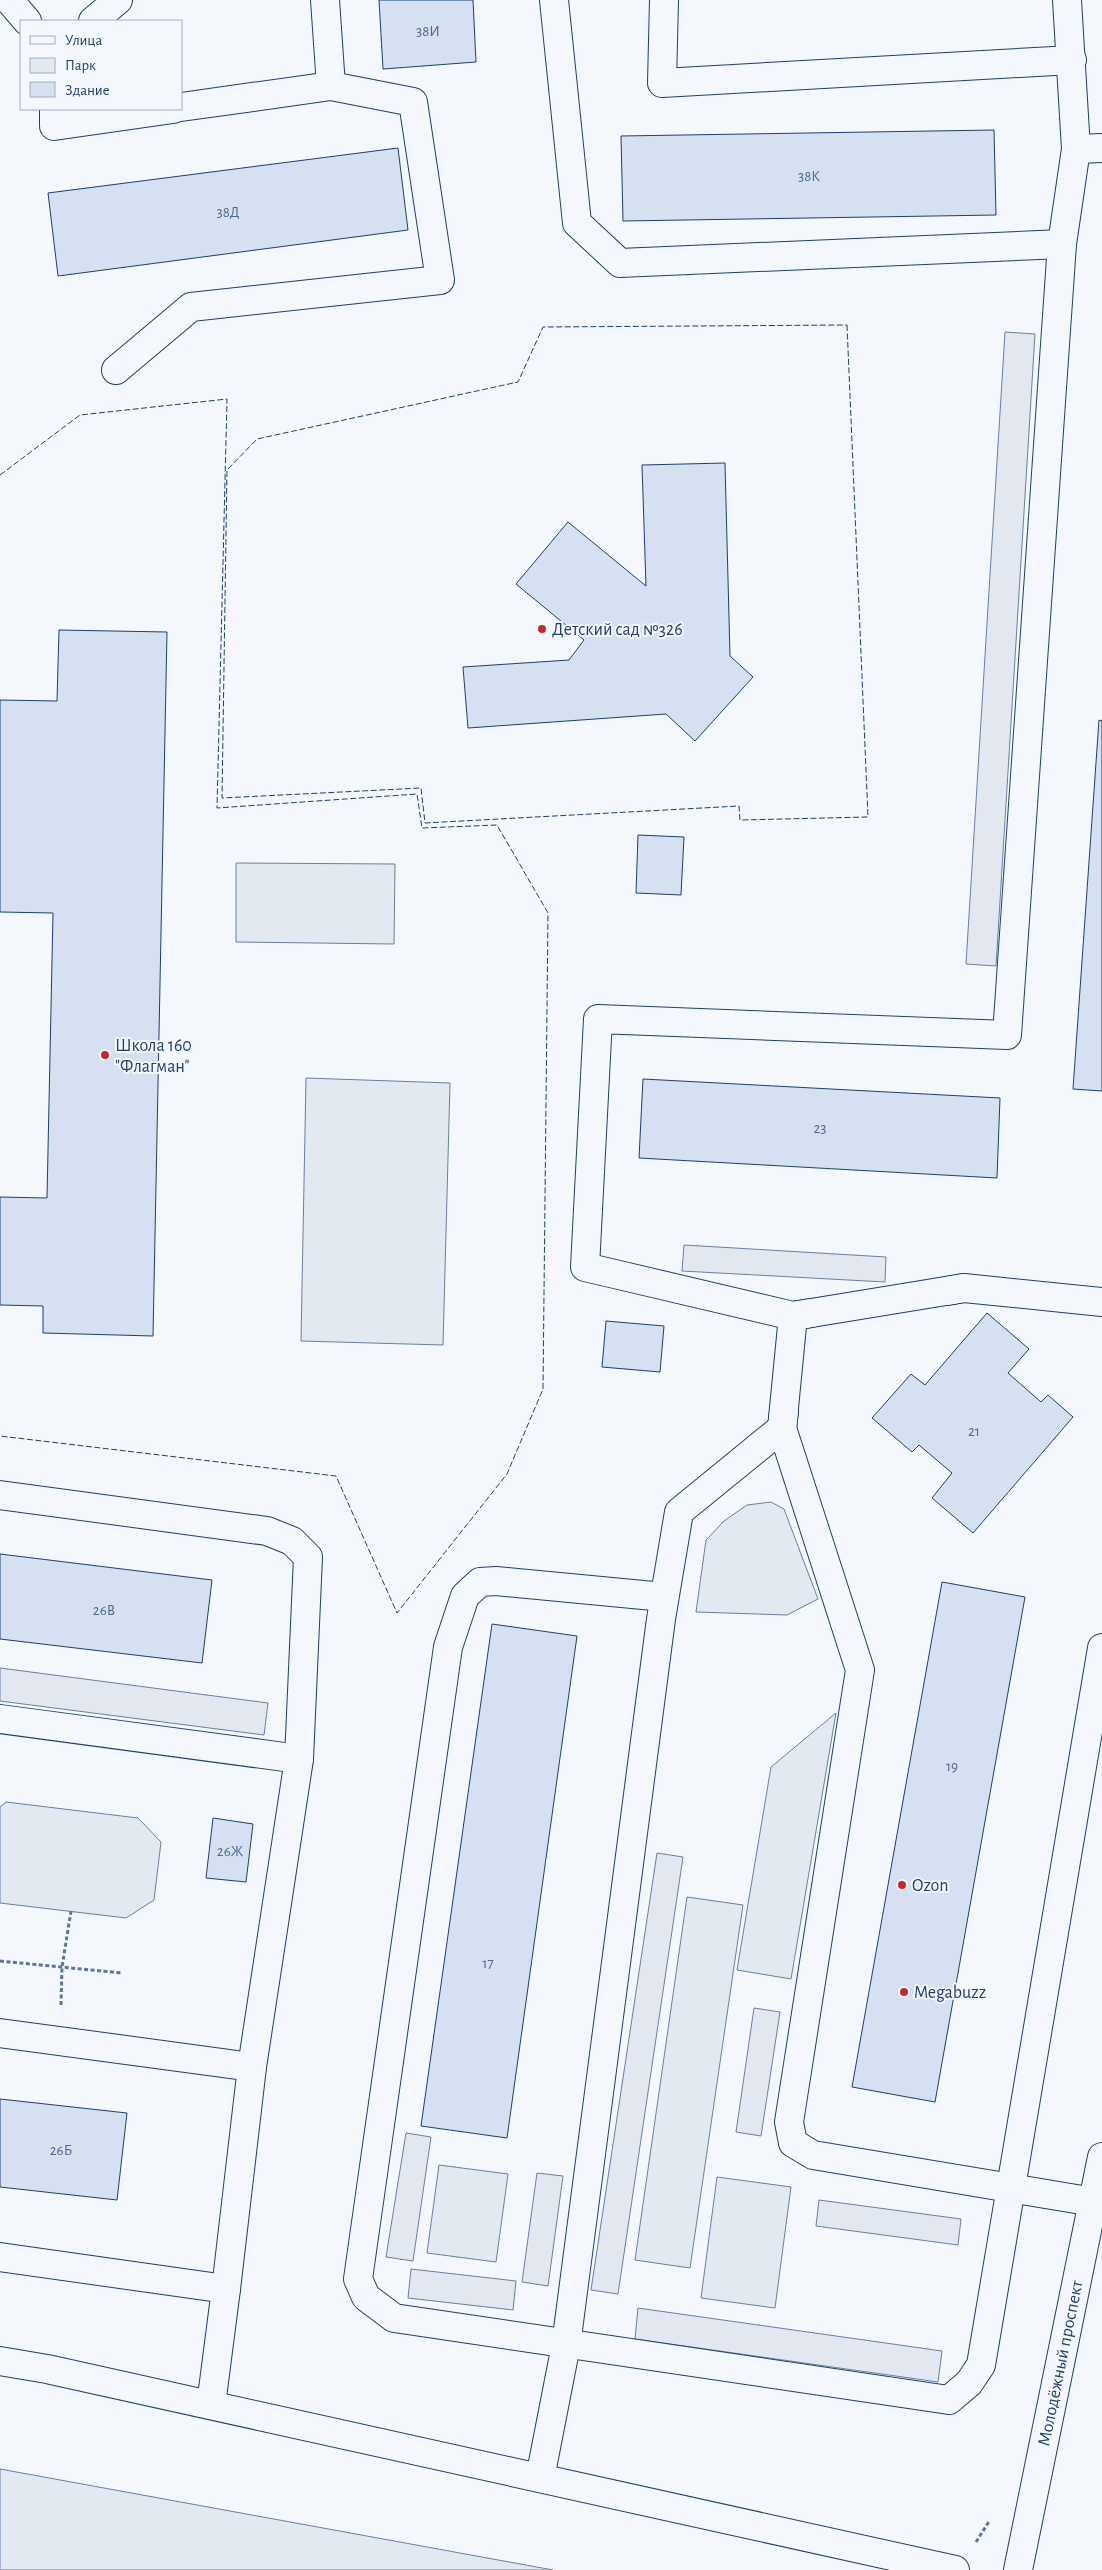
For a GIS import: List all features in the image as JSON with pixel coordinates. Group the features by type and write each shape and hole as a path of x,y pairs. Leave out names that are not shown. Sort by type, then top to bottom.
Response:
{"street":[{"path":"9,0 26,20"},
{"path":"94,20 118,0"},
{"path":"325,0 331,86"},
{"path":"554,0 577,223 620,263 1062,244"},
{"path":"664,0 662,83 1072,60"},
{"path":"1067,0 1072,60 1089,149 1062,244 1007,1034 598,1019 586,1267 793,1316 964,1288 1102,1302"},
{"path":"116,370 191,307 440,280 413,102 331,86 182,108"},
{"path":"54,110 54,126 165,110"},
{"path":"793,1316 782,1428 860,1670 789,2122 793,2143 813,2155 1094,2202"},
{"path":"540,2478 566,2345 664,1597 679,1512 782,1428"},
{"path":"0,1495 267,1531 292,1541 308,1557 299,1758 252,2067 211,2405"},
{"path":"664,1597 496,1581 480,1582 465,1596 448,1647 358,2279 366,2297 394,2318 566,2345 949,2400 969,2383 981,2365 1102,1648"},
{"path":"0,1719 299,1758"},
{"path":"0,2033 252,2067"},
{"name":"Молодёжный проспект","path":"1018,2570 1102,2157"},
{"path":"0,2257 226,2289"},
{"path":"0,2361 47,2369 955,2570"}],"path":[{"path":"60,2040 62,1967 71,1911"},
{"path":"0,1961 122,1974"}],"green space":[{"path":"236,863 395,864 394,944 236,942"},
{"path":"306,1078 450,1083 443,1345 301,1341"},
{"path":"771,1502 784,1509 818,1599 787,1615 696,1612 706,1540 724,1521 747,1505"},
{"path":"836,1713 791,1979 737,1970 771,1767"},
{"path":"6,1802 138,1818 161,1842 154,1900 126,1918 0,1903 0,1807"},
{"path":"687,1897 743,1905 690,2268 635,2260"},
{"path":"439,2165 508,2174 496,2262 427,2253"},
{"path":"717,2177 791,2187 775,2308 701,2298"},
{"path":"0,2469 553,2570 0,2570"}],"shaded area":[{"path":"1005,332 1035,334 996,966 966,964"},
{"path":"684,1245 886,1257 885,1282 682,1271"},
{"path":"0,1668 268,1703 264,1735 0,1701"},
{"path":"657,1853 683,1857 618,2294 591,2290"},
{"path":"754,2008 780,2012 761,2136 736,2132"},
{"path":"406,2133 431,2137 413,2261 386,2257"},
{"path":"537,2173 563,2176 548,2286 522,2282"},
{"path":"819,2200 961,2219 958,2245 816,2226"},
{"path":"411,2269 516,2281 513,2310 408,2298"},
{"path":"638,2308 942,2351 938,2382 635,2339"}],"building":[{"path":"379,0 473,0 476,62 383,69"},
{"path":"994,130 996,215 623,221 621,136"},
{"path":"398,148 408,230 58,276 48,193"},
{"path":"725,463 730,656 753,677 695,741 666,714 468,728 463,667 569,660 584,640 516,584 568,522 646,586 642,465"},
{"name":"Школа 160 \"Флагман\"","path":"59,630 167,632 153,1336 43,1333 43,1306 0,1305 0,1197 47,1198 53,913 0,912 0,700 57,701"},
{"path":"1099,720 1102,721 1102,1091 1073,1089"},
{"path":"638,835 684,837 681,895 636,893"},
{"path":"643,1079 1000,1098 997,1178 639,1158"},
{"path":"987,1313 1029,1349 1008,1373 1041,1402 1048,1395 1073,1417 973,1533 932,1498 952,1473 919,1445 912,1452 872,1418 911,1374 925,1385"},
{"path":"606,1321 664,1326 660,1372 602,1367"},
{"path":"0,1554 212,1580 202,1663 0,1639"},
{"path":"942,1582 1025,1597 935,2102 852,2087"},
{"path":"492,1624 577,1636 507,2138 421,2126"},
{"path":"213,1818 253,1824 246,1882 206,1878"},
{"path":"0,2099 127,2113 117,2200 0,2187"}],"fence":[{"path":"847,325 868,817 740,820 739,806 425,823 421,788 222,798 227,470 257,439 518,382 543,327 847,325"},
{"path":"0,475 80,415 227,399 217,808 417,794 422,828 497,825 548,913 543,1389 507,1474 397,1613 336,1476 0,1436"}],"place":[{"name":"Детский сад №326","path":"542,629"},
{"name":"Школа 160 \"Флагман\"","path":"105,1055"},
{"name":"Ozon","path":"902,1885"},
{"name":"Megabuzz","path":"904,1992"}]}
